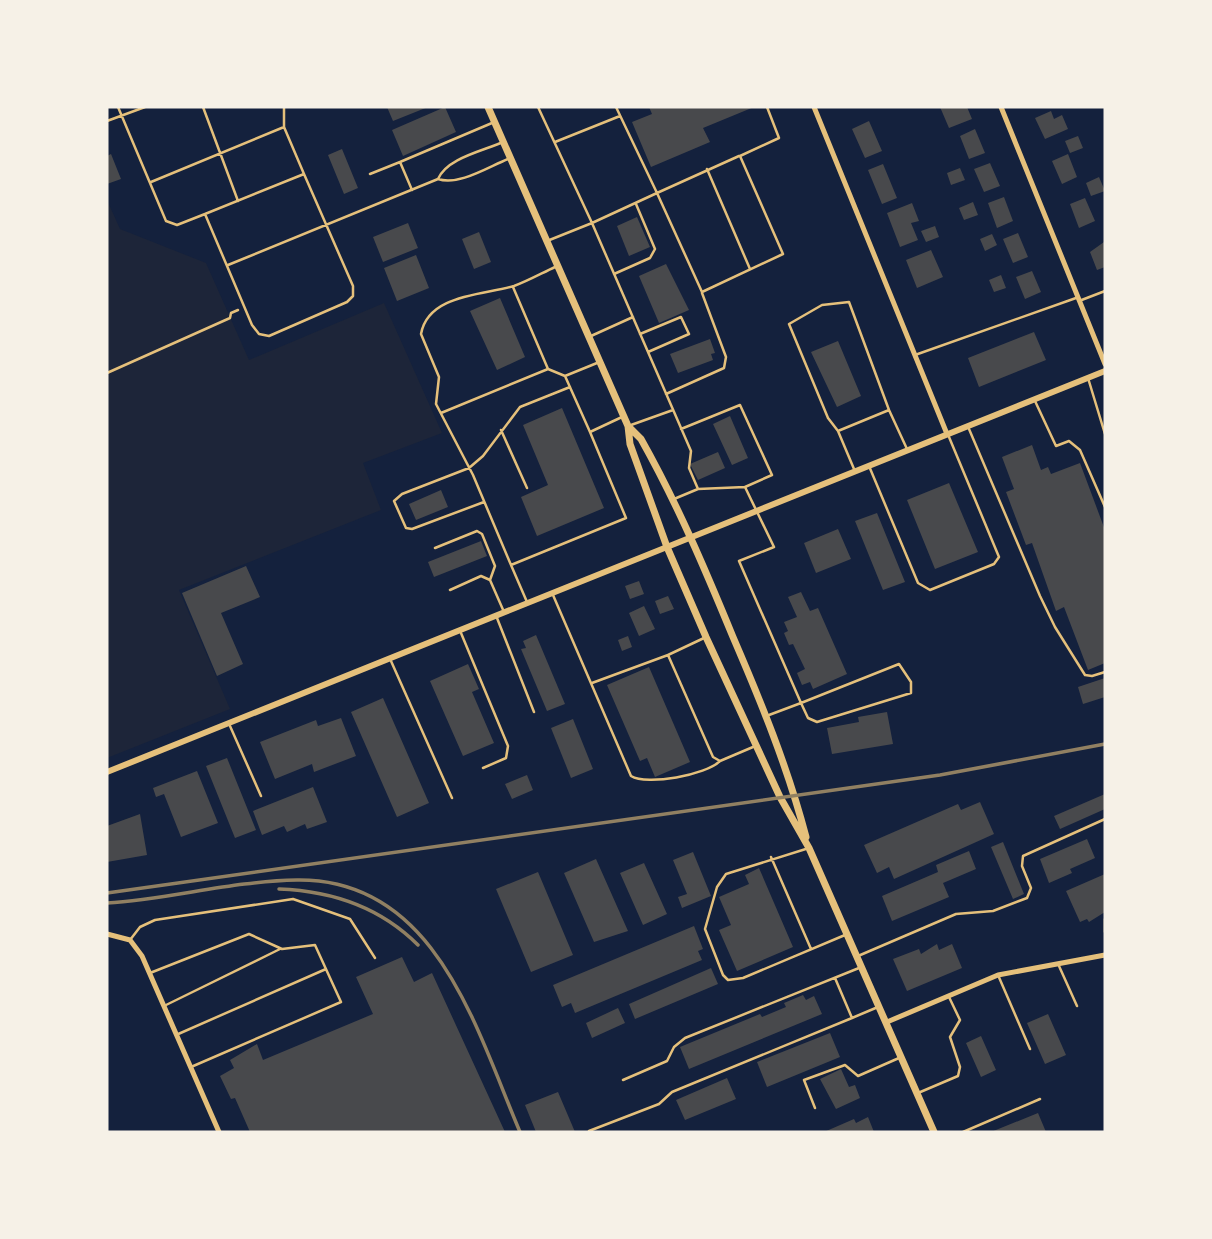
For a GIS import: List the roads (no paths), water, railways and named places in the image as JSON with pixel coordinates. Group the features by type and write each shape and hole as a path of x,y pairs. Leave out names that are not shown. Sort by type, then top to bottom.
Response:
{"main road":[{"path":"488,107 624,416 630,444 667,547 706,637 809,848 858,956 918,1093 931,1131"},
{"path":"628,426 641,439 674,499 691,537 765,716 795,796 809,848"}],"street":[{"path":"814,107 947,434"},
{"path":"1002,107 1105,364"},
{"path":"107,772 1105,370"},
{"path":"107,934 130,940 150,973 219,1132"},
{"path":"887,1022 998,975 1059,966 1105,955"}],"lane":[{"path":"118,107 166,221 171,225 304,174"},
{"path":"107,121 145,107"},
{"path":"203,107 218,154 238,201"},
{"path":"205,214 259,334 269,336 347,302 353,296 353,286 284,127 284,107"},
{"path":"538,107 592,223 691,451 690,468 698,489"},
{"path":"615,107 702,292 726,357 724,368 666,394"},
{"path":"547,241 636,204 779,138 766,107"},
{"path":"554,142 620,116"},
{"path":"370,173 495,122"},
{"path":"149,183 284,127"},
{"path":"438,179 442,170 451,164 504,142"},
{"path":"702,292 783,254 740,156"},
{"path":"228,265 438,179 447,182 458,179 511,158"},
{"path":"400,162 412,190"},
{"path":"707,169 751,270"},
{"path":"614,274 650,258 655,249 636,204"},
{"path":"527,602 469,468 440,414 436,401 439,377 421,334 425,320 434,311 471,294 512,286 558,265"},
{"path":"511,565 626,518 565,376 548,369 512,286"},
{"path":"915,355 1056,303 1078,300 1105,291"},
{"path":"855,471 838,431 828,418 789,324 822,305 849,302 908,450"},
{"path":"589,337 633,317"},
{"path":"640,334 681,317 689,334 648,352"},
{"path":"565,376 600,362"},
{"path":"440,414 548,369"},
{"path":"1088,378 1105,434"},
{"path":"484,502 412,529 407,528 394,501 402,494 469,468 483,456 520,407 570,387"},
{"path":"1034,399 1056,446 1069,441 1080,450 1105,507"},
{"path":"674,499 698,489 745,487 772,475 740,405 681,429"},
{"path":"628,426 673,410"},
{"path":"838,431 890,410"},
{"path":"590,432 624,416"},
{"path":"967,426 1055,627 1085,675 1091,677 1105,672"},
{"path":"501,430 527,488"},
{"path":"869,466 918,583 925,589 994,564 999,553 947,434"},
{"path":"745,487 774,547 739,561 801,703 808,718 817,722 911,693 911,682 904,668 892,665 801,703 765,716"},
{"path":"435,548 477,531 482,534 495,566 490,580 534,712"},
{"path":"450,590 481,576 490,580"},
{"path":"552,592 631,776 638,780 652,780 707,771 720,761 757,746"},
{"path":"459,630 508,746 506,758 483,768"},
{"path":"592,683 668,655 706,637"},
{"path":"668,655 713,757 720,761"},
{"path":"390,657 452,798"},
{"path":"229,722 261,796"},
{"path":"858,956 956,914 993,911 1027,898 1031,888 1022,866 1023,856 1105,819"},
{"path":"809,848 771,857 726,874 717,887 705,929 723,975 728,980 743,978 848,934"},
{"path":"771,857 811,949"},
{"path":"130,940 140,927 155,920 293,899 349,919 375,958"},
{"path":"1105,919 1105,932"},
{"path":"150,973 249,934 282,949"},
{"path":"164,1006 282,949 315,945 341,1002 191,1067"},
{"path":"623,1080 667,1061 674,1046 685,1038 862,966"},
{"path":"1059,966 1076,1006"},
{"path":"176,1035 326,969"},
{"path":"998,975 1030,1049"},
{"path":"835,978 852,1017"},
{"path":"918,1093 958,1076 960,1067 950,1037 960,1020 948,997"},
{"path":"589,1131 659,1104 672,1092 879,1006"},
{"path":"815,1108 804,1080 845,1065 858,1076 902,1056"},
{"path":"964,1132 1040,1099"}],"railway":[{"path":"107,893 940,775 1105,744"},
{"path":"107,903 249,883 297,880 345,886 384,904 417,932 444,967 467,1006 520,1132"},
{"path":"279,889 318,893 372,911 388,920 418,945"}]}
